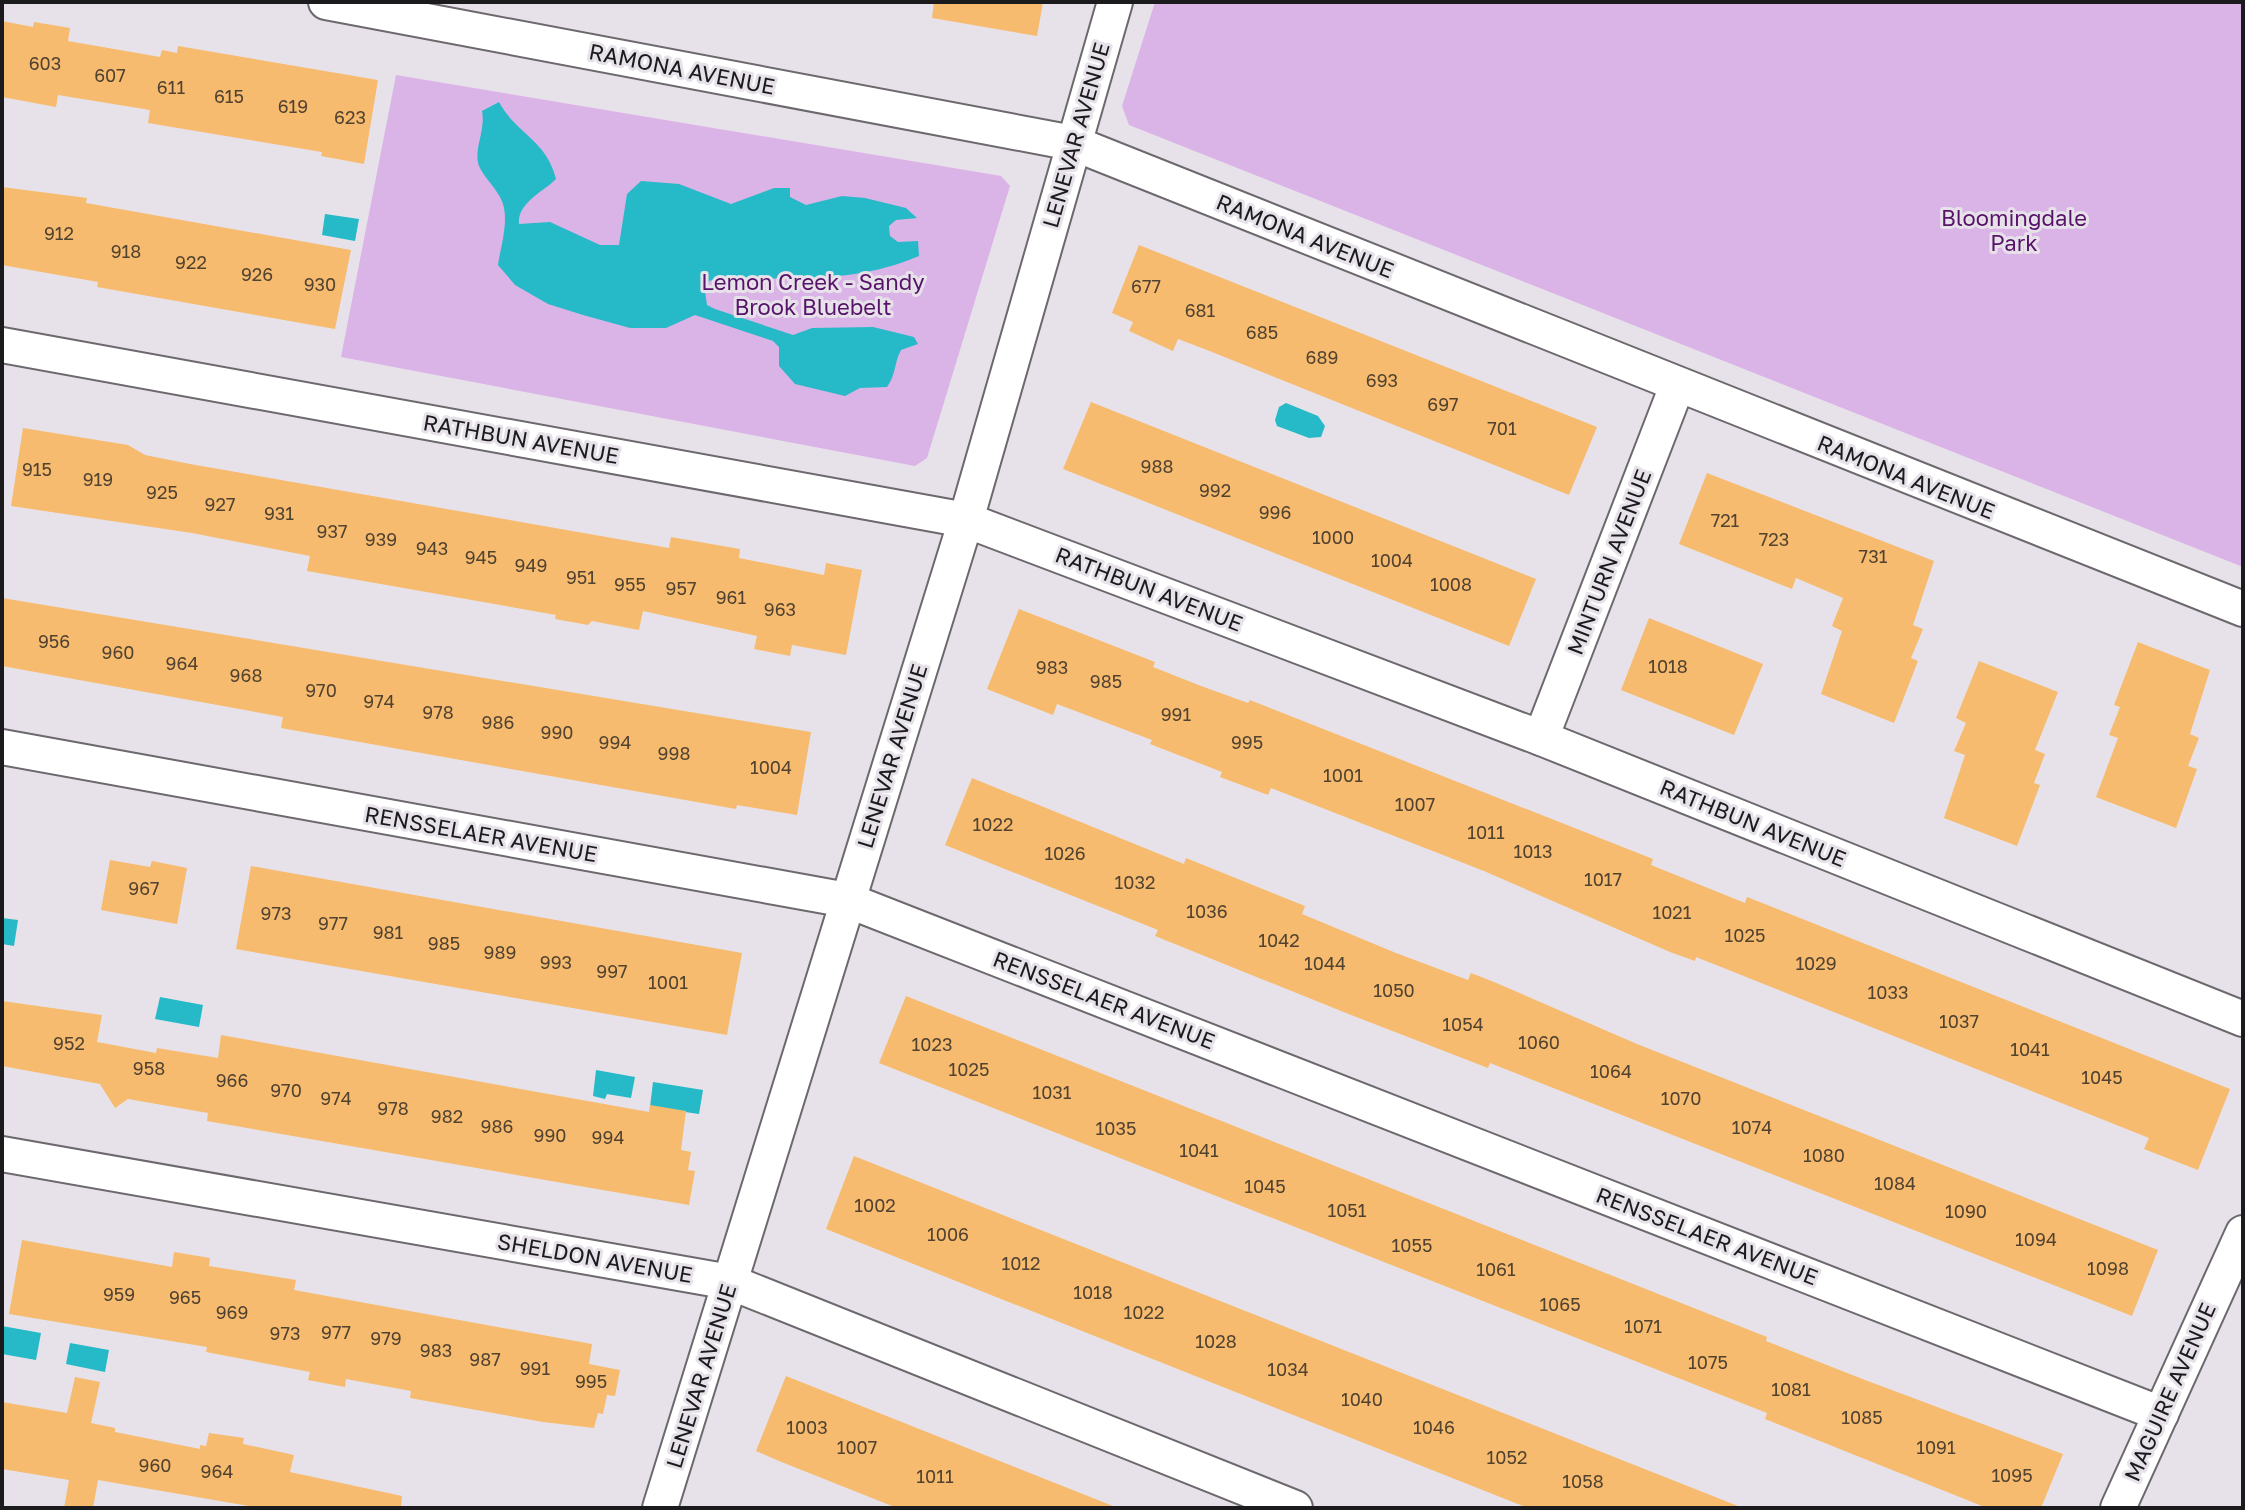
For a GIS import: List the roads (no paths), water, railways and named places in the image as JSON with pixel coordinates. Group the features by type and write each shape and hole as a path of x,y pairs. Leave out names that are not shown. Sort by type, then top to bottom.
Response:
{"street":[{"name":"RAMONA AVENUE","path":"326,2 1073,143 2243,609"},
{"name":"LENEVAR AVENUE","path":"660,1508 966,520 1115,2"},
{"name":"RATHBUN AVENUE","path":"2,345 966,520 1541,738 2243,1019"},
{"name":"MINTURN AVENUE","path":"1541,738 1677,386"},
{"name":"RENSSELAER AVENUE","path":"2,747 847,900 2161,1414"},
{"name":"SHELDON AVENUE","path":"2,1154 730,1282 1295,1508"},
{"name":"MAGUIRE AVENUE","path":"2118,1508 2243,1233"}],"water":[{"path":"499,102 545,155 556,179 526,204 519,224 550,222 600,245 619,245 627,194 641,181 679,184 731,204 774,188 790,188 790,197 806,205 842,196 906,208 917,218 896,220 889,226 890,236 898,242 918,241 919,256 895,265 847,275 723,277 709,281 705,292 707,305 715,309 793,335 812,328 873,327 914,337 918,344 901,350 887,387 860,388 845,396 795,384 779,366 779,347 773,341 695,315 666,328 630,328 548,304 515,285 498,265 504,230 503,205 478,160 482,111"},
{"path":"325,214 359,219 355,241 322,235"},
{"path":"1286,403 1318,416 1325,426 1321,437 1309,438 1277,426 1275,420 1279,407"},
{"path":"2,918 18,920 14,946 2,944"},
{"path":"160,997 203,1005 199,1027 155,1019"},
{"path":"596,1070 635,1077 631,1098 607,1094 605,1099 593,1096"},
{"path":"653,1082 703,1090 699,1114 650,1107"},
{"path":"2,1326 41,1333 36,1360 2,1354"},
{"path":"70,1343 109,1350 105,1372 66,1364"}],"park label":[{"name":"Bloomingdale Park","path":"2014,230"},
{"name":"Lemon Creek - Sandy Brook Bluebelt","path":"813,294"}]}
